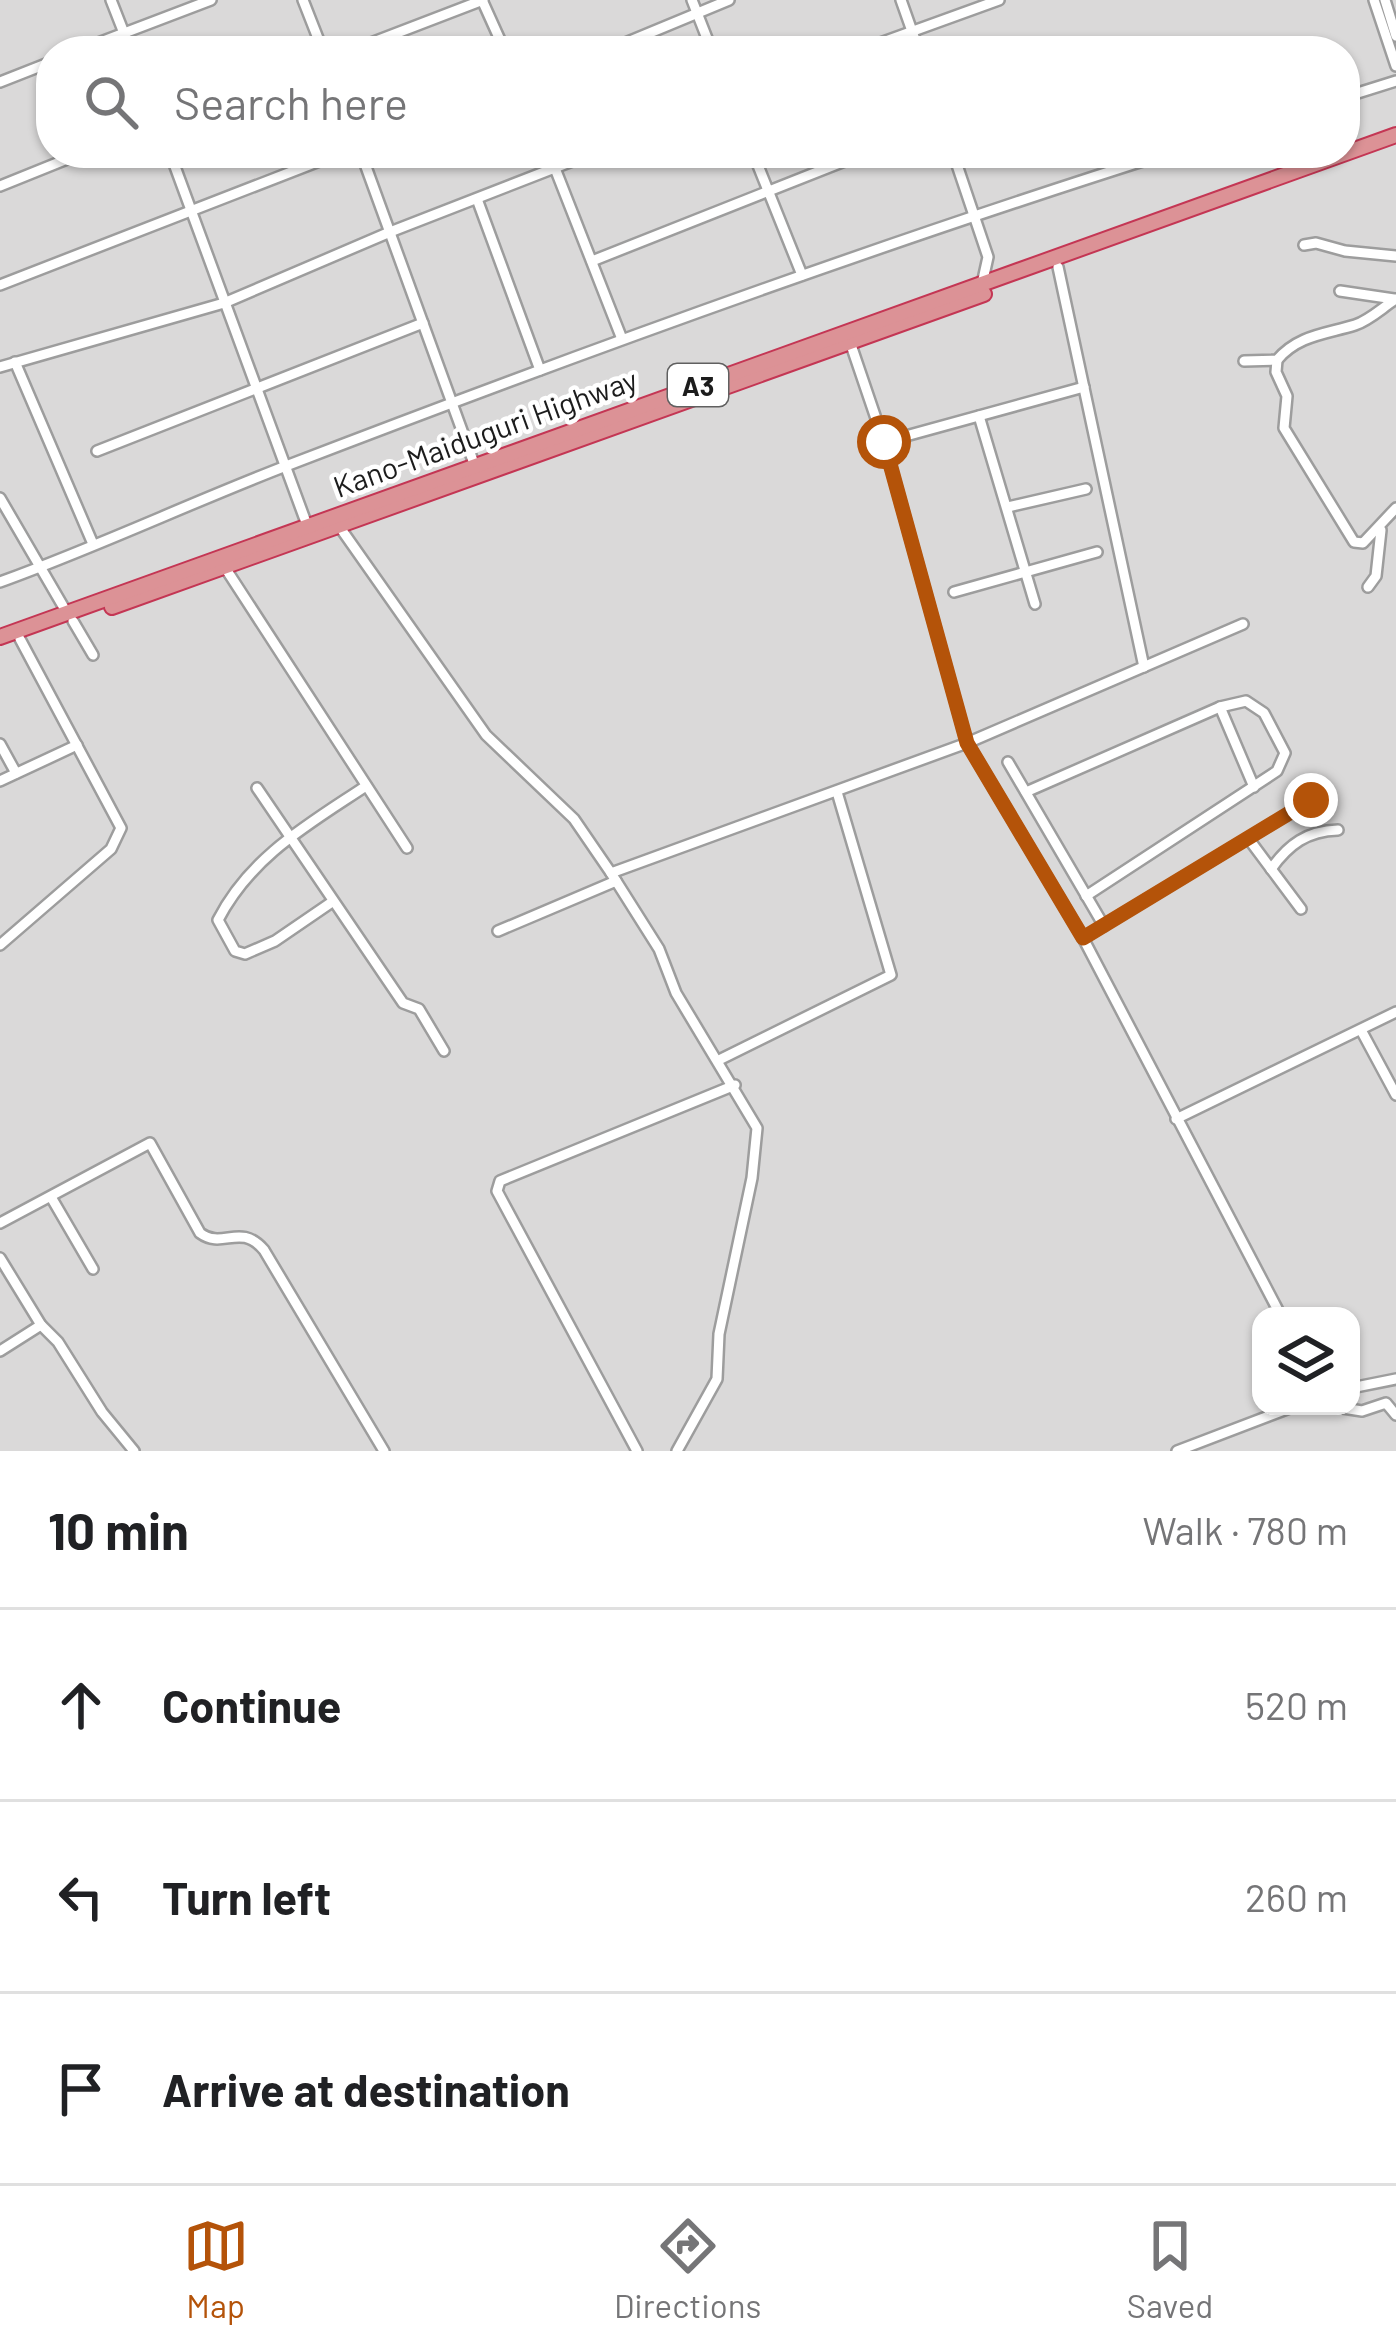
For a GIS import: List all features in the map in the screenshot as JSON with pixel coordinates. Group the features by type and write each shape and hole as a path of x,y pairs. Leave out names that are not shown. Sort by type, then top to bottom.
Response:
{"highway":[{"name":"Kano-Maiduguri Highway","path":"1360,148 1396,135"},
{"name":"Kano-Maiduguri Highway","path":"1360,158 1396,145"},
{"name":"Kano-Maiduguri Highway","path":"848,337 1305,168"},
{"name":"Kano-Maiduguri Highway","path":"222,562 307,525 477,470 1332,168"},
{"name":"Kano-Maiduguri Highway","path":"0,642 222,562 339,526 477,470"},
{"name":"Kano-Maiduguri Highway","path":"0,642 20,640 70,617"}],"street":[{"path":"111,0 125,36"},
{"path":"114,36 211,0"},
{"path":"303,0 317,36"},
{"path":"389,36 482,0 498,36"},
{"path":"692,0 706,36"},
{"path":"642,36 729,0"},
{"path":"901,0 914,36"},
{"path":"898,36 999,0"},
{"path":"1374,0 1396,66"},
{"path":"1385,0 1396,37"},
{"path":"3,81 36,68"},
{"path":"1360,92 1396,81"},
{"path":"0,186 45,168"},
{"path":"175,168 307,525"},
{"path":"2,284 301,168"},
{"path":"367,168 477,470"},
{"path":"0,368 224,303 555,168 622,340"},
{"path":"759,168 802,275"},
{"path":"592,261 827,168"},
{"path":"958,168 988,256 1012,274"},
{"path":"0,582 540,370 974,215 1121,168"},
{"path":"477,199 540,370"},
{"path":"1304,244 1396,256"},
{"path":"982,284 988,256"},
{"path":"1058,267 1144,667"},
{"path":"1340,291 1395,300"},
{"path":"1244,361 1277,360 1294,345 1360,323 1395,300"},
{"path":"97,451 423,323"},
{"path":"848,337 884,442 967,743 1083,938 1276,1307"},
{"path":"1277,360 1276,371 1287,396 1282,423 1354,542 1364,543 1396,508"},
{"path":"15,362 93,544"},
{"path":"884,442 1084,387"},
{"path":"979,416 1035,604"},
{"path":"1008,507 1086,489"},
{"path":"0,497 94,655"},
{"path":"339,526 486,736 574,819 658,949 698,1030 757,1128 752,1178 724,1306 717,1379 677,1451"},
{"path":"1368,587 1376,576 1381,529"},
{"path":"954,592 1097,552"},
{"path":"222,562 407,848"},
{"path":"498,931 613,877 967,743 1243,624"},
{"path":"0,944 119,836 116,817 20,640"},
{"path":"1026,792 1220,707 1246,701 1256,704 1280,741 1284,762 1255,787 1086,896"},
{"path":"1220,707 1255,787"},
{"path":"0,744 16,773"},
{"path":"0,781 77,745"},
{"path":"1008,761 1104,926"},
{"path":"332,902 244,954 235,951 218,920 251,869 288,837 366,786"},
{"path":"257,788 403,1003 419,1009 444,1051"},
{"path":"719,1060 891,975 837,792"},
{"path":"1083,938 1311,800"},
{"path":"1271,869 1298,840 1339,830"},
{"path":"1248,838 1301,909"},
{"path":"1176,1119 1396,1012"},
{"path":"1361,1030 1396,1095"},
{"path":"637,1451 497,1191 500,1181 734,1085"},
{"path":"0,1204 4,1220 150,1143 207,1239 244,1235 264,1250 384,1451"},
{"path":"52,1196 93,1269"},
{"path":"0,1258 40,1325 58,1342 102,1412 134,1451"},
{"path":"0,1352 40,1325"},
{"path":"1360,1386 1396,1379"},
{"path":"1360,1411 1386,1403 1396,1415"},
{"path":"1177,1451 1271,1415"}],"shaded area":[{"path":"0,0 1396,0 1396,1451 0,1451"}],"route":[{"path":"884,442 967,743 1083,938 1311,800"}]}
